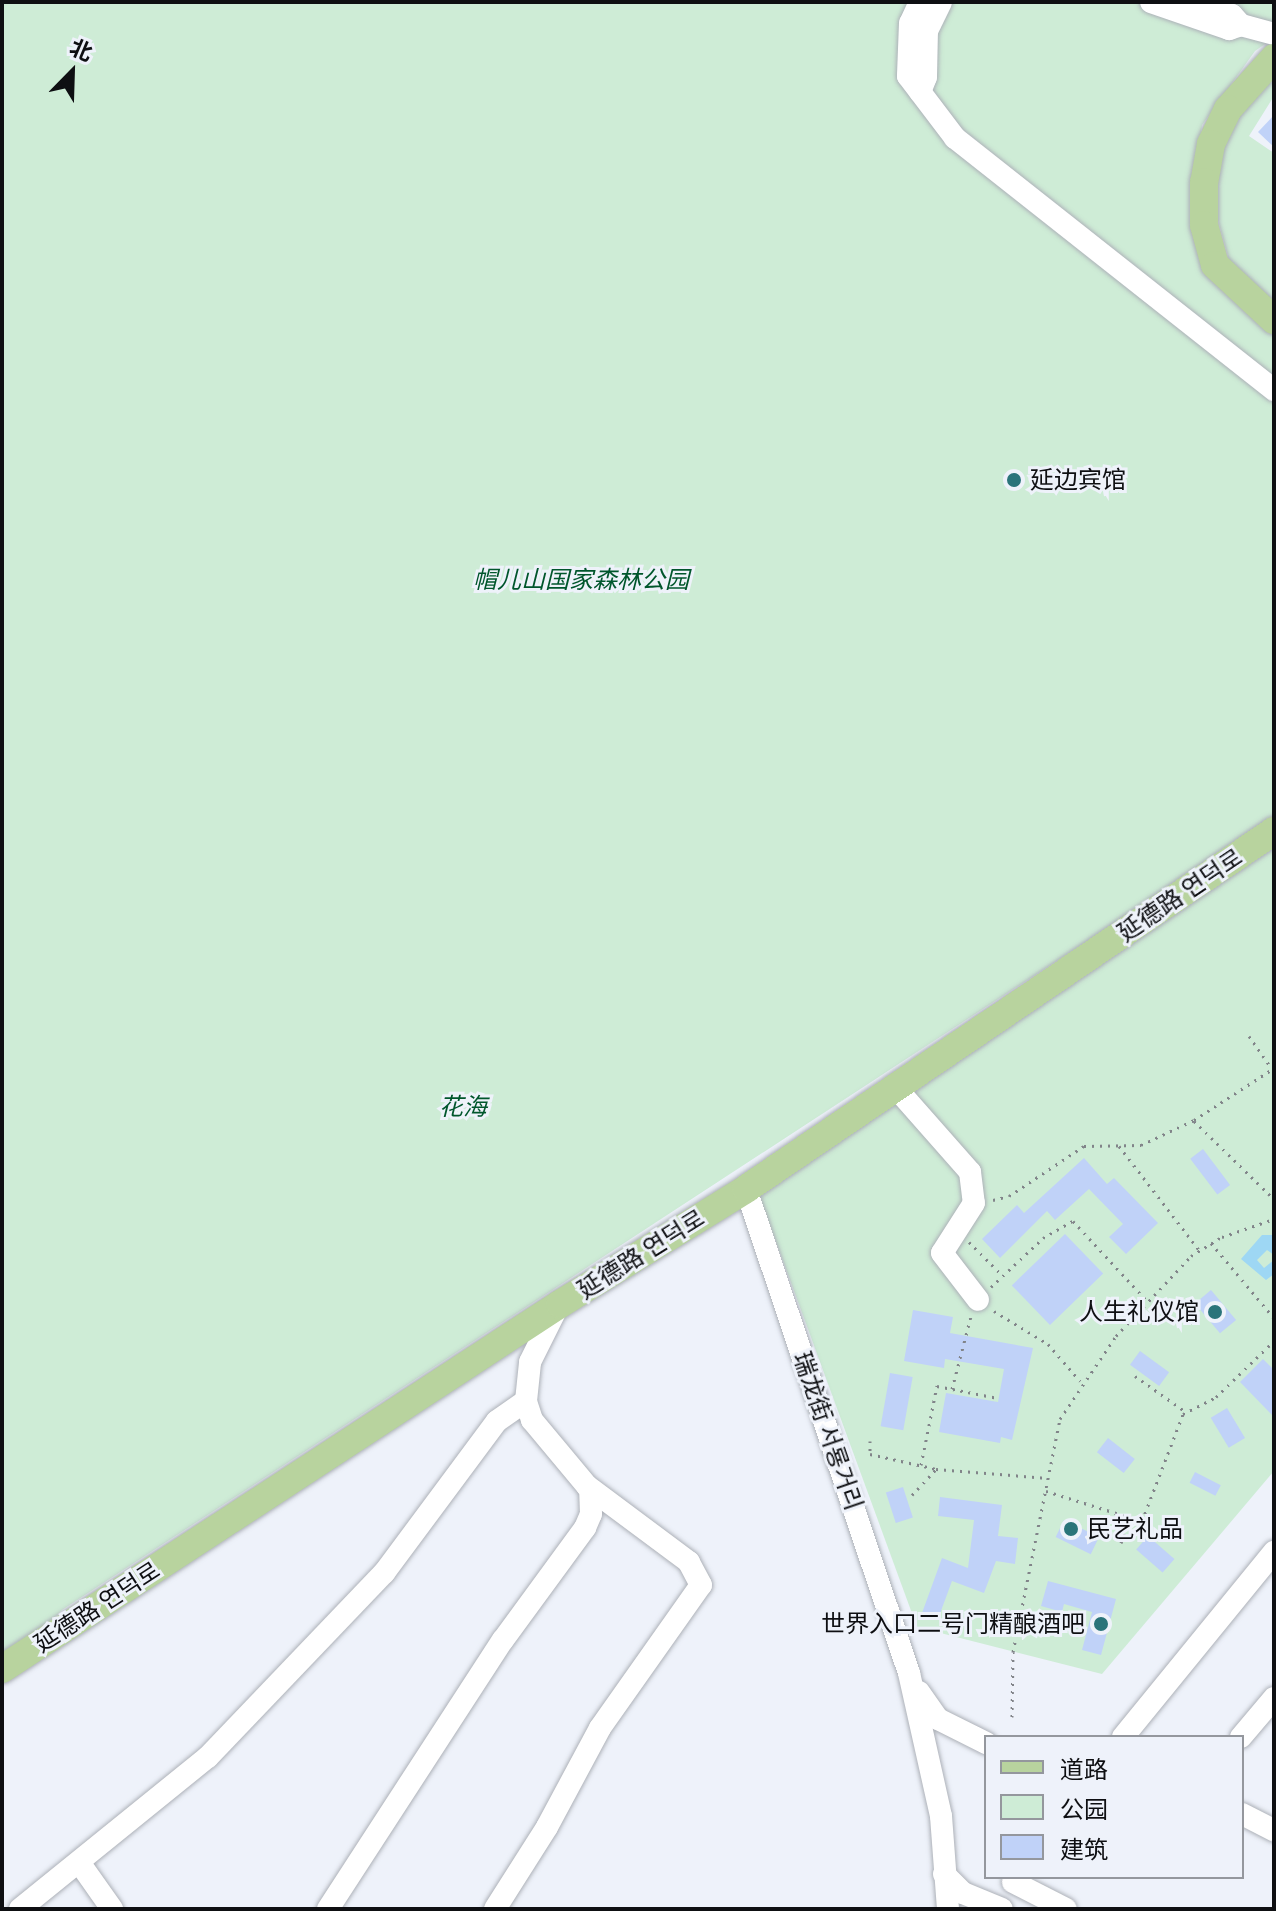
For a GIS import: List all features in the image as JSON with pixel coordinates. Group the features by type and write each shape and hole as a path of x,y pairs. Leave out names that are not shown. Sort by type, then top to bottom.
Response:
{"main road":[{"path":"1274,58 1228,109 1211,144 1204,182 1204,225 1215,265 1274,320"},
{"name":"延德路 연덕로","path":"2,1669 560,1304 746,1189 1274,831"}],"street":[{"path":"920,2 907,47 908,76 955,138 1274,390"},
{"path":"920,92 926,77 927,31 941,2"},
{"path":"1151,2 1229,29 1241,25"},
{"path":"1198,2 1232,15 1241,25 1274,34"},
{"path":"896,1088 970,1172 974,1203 958,1231 945,1245 945,1262 978,1300"},
{"name":"瑞龙街 서룡거리","path":"746,1189 909,1673 941,1816 948,1909"},
{"path":"495,1909 547,1827 600,1728 701,1585 689,1562 590,1489 539,1432 526,1401 539,1336 560,1304"},
{"path":"20,1909 81,1865 208,1757 249,1716 384,1573 505,1412 526,1401"},
{"path":"328,1909 503,1640 585,1528 591,1514 590,1489"},
{"path":"1123,1735 1274,1552"},
{"name":"瑞龙街 서룡거리","path":"909,1673 938,1719 984,1742"},
{"path":"1244,1735 1266,1719 1274,1698"},
{"path":"1244,1815 1274,1830"},
{"path":"81,1865 112,1909"},
{"path":"944,1874 963,1893 1000,1909 1015,1879 1066,1909"}],"path":[{"path":"974,1203 1009,1196 1084,1146 1141,1145 1194,1120 1272,1068 1249,1036"},
{"path":"1194,1120 1274,1199"},
{"path":"1119,1146 1200,1251"},
{"path":"1012,1717 1013,1652 1060,1419 1081,1383 1147,1301 1200,1251 1211,1243 1274,1219"},
{"path":"952,1389 960,1344 978,1300 1043,1238 1073,1221 1147,1301"},
{"path":"958,1231 1003,1276"},
{"path":"1211,1243 1274,1318"},
{"path":"978,1300 1048,1344 1081,1383"},
{"path":"1046,1491 1142,1521 1186,1412 1216,1397 1274,1341"},
{"path":"1135,1376 1186,1412"},
{"path":"921,1465 937,1386 998,1398"},
{"path":"870,1441 870,1454 936,1469 1048,1478"},
{"path":"912,1495 936,1469"},
{"path":"1121,1543 1129,1519"}],"green space":[{"name":"帽儿山国家森林公园","path":"2,2 1274,2 1274,38 1255,51 1202,125 1192,191 1207,254 1274,331 1274,819 62,1610 43,1630 2,1656"},
{"path":"1274,82 1274,96 1249,136 1274,153 1274,309 1229,260 1213,202 1215,154 1255,87"},
{"path":"1274,848 1274,1471 1102,1674 917,1627 760,1198 766,1183"}],"water":[{"path":"1262,1235 1274,1235 1274,1255 1267,1250 1257,1260 1264,1268 1274,1260 1274,1274 1266,1280 1241,1259"}],"building":[{"path":"1274,115 1274,147 1258,132"},
{"path":"1203,1149 1230,1185 1217,1195 1190,1159"},
{"path":"1084,1158 1107,1184 1114,1178 1158,1223 1126,1254 1109,1237 1123,1224 1089,1189 1055,1220 1047,1211 1000,1258 982,1239 1017,1205 1024,1213"},
{"path":"1065,1234 1103,1274 1050,1325 1012,1285"},
{"name":"人生礼仪馆","path":"1211,1290 1236,1320 1220,1333 1195,1303"},
{"path":"913,1310 953,1317 950,1333 1033,1348 1012,1440 1001,1437 1000,1443 939,1432 946,1393 998,1402 1004,1369 945,1359 944,1368 904,1361"},
{"path":"1140,1351 1169,1372 1159,1386 1130,1365"},
{"path":"1263,1359 1274,1370 1274,1417 1240,1382"},
{"path":"890,1373 913,1377 903,1430 881,1426"},
{"path":"1227,1408 1245,1438 1229,1448 1211,1418"},
{"path":"1108,1438 1135,1459 1124,1473 1097,1452"},
{"path":"1195,1472 1221,1485 1215,1496 1190,1483"},
{"path":"903,1487 913,1517 896,1523 886,1493"},
{"path":"940,1497 1002,1505 998,1536 1018,1538 1015,1564 996,1561 984,1593 952,1581 938,1619 922,1613 942,1558 968,1568 974,1520 938,1516"},
{"name":"民艺礼品","path":"1064,1520 1099,1537 1091,1554 1056,1537"},
{"path":"1148,1536 1174,1559 1163,1573 1136,1550"},
{"name":"世界入口二号门精酿酒吧","path":"1048,1581 1116,1599 1101,1655 1082,1650 1092,1612 1064,1604 1062,1612 1041,1606"}],"place":[{"name":"延边宾馆","path":"1014,480"},
{"name":"人生礼仪馆","path":"1215,1312"},
{"name":"民艺礼品","path":"1071,1529"},
{"name":"世界入口二号门精酿酒吧","path":"1101,1624"}],"park label":[{"name":"花海","path":"463,1107"}]}
